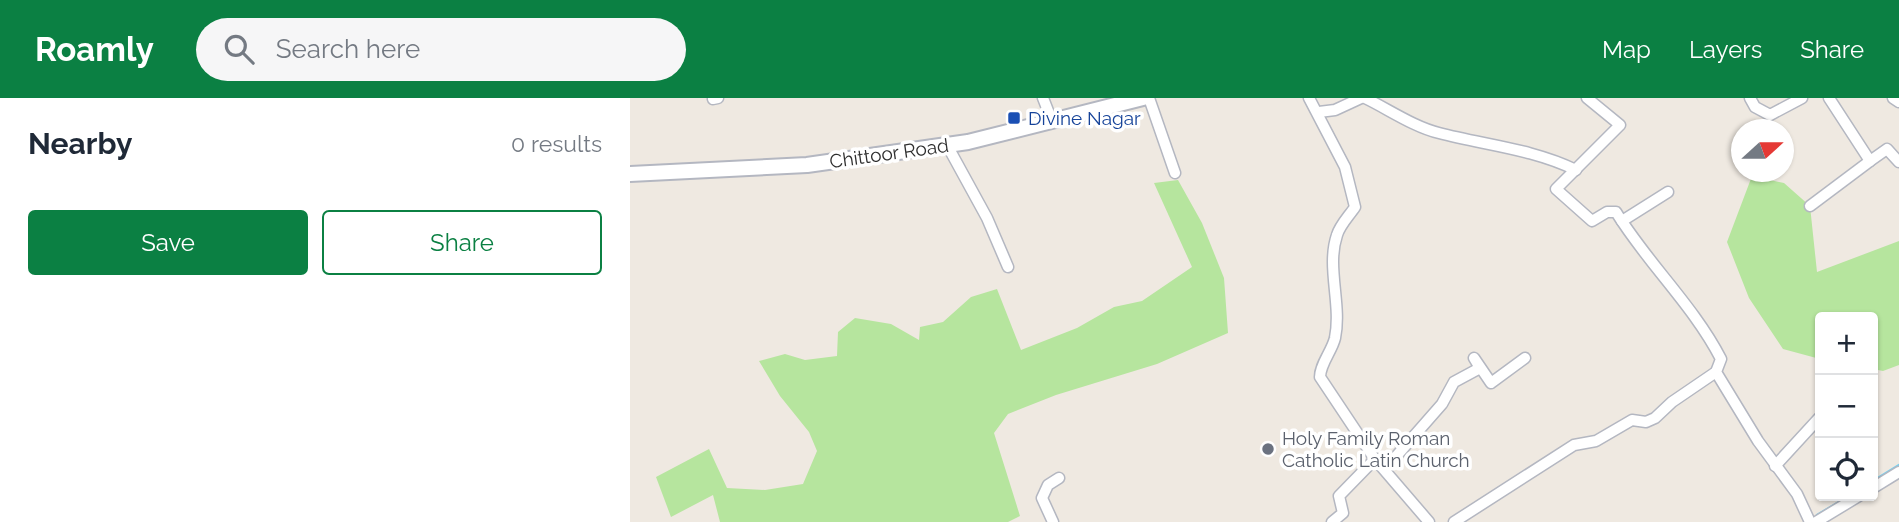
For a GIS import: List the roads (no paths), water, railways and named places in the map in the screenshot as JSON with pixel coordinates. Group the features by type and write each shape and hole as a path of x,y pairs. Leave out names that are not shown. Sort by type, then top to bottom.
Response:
{"main road":[{"name":"Chittoor Road","path":"636,174 807,165 947,145 1143,98"}],"street":[{"path":"1043,98 1052,121"},
{"path":"1149,98 1175,173"},
{"path":"1309,98 1319,112 1345,167 1355,208 1337,233 1334,253 1338,302 1335,336 1331,352 1320,370 1320,377 1376,459 1429,522"},
{"path":"1319,112 1335,110 1363,98 1437,133 1480,140 1556,160 1576,170"},
{"path":"1454,522 1574,445 1596,441 1632,421 1646,422 1655,418 1716,372 1721,359 1710,338 1676,290 1647,258 1616,212 1607,212 1592,221 1556,189 1603,139 1620,125 1587,98"},
{"path":"1750,98 1755,107 1770,115 1802,98"},
{"path":"1829,98 1870,161"},
{"path":"1893,98 1899,102"},
{"path":"947,145 987,218 1008,267"},
{"path":"1810,206 1887,149 1899,162"},
{"path":"1622,221 1668,192"},
{"path":"1385,469 1441,404 1454,383 1480,368 1474,358 1491,383 1525,358"},
{"path":"1716,372 1775,466 1797,494 1810,522"},
{"path":"1775,466 1815,422"},
{"path":"1332,522 1343,513 1339,496 1343,489 1376,459"},
{"path":"1878,485 1899,472"},
{"path":"1053,522 1042,498 1043,490 1059,478"},
{"path":"1816,522 1851,501"}],"waterway":[{"path":"1878,478 1899,465"},
{"path":"1817,515 1841,501"}],"place":[{"name":"Divine Nagar","path":"1014,118"},
{"name":"Holy Family Roman Catholic Latin Church","path":"1268,449"}]}
